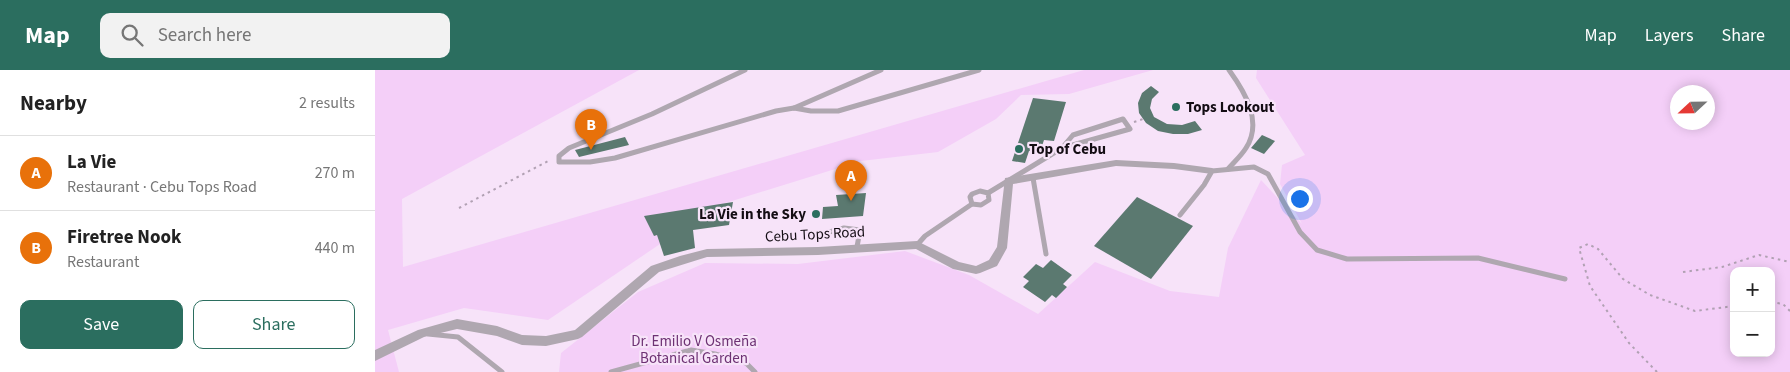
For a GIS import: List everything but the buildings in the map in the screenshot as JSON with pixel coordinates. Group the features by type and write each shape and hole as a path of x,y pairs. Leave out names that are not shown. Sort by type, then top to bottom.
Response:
{"street":[{"path":"917,245 957,266 976,270 993,264 1002,248 1008,180 1033,178 1117,163 1174,166 1212,171"},
{"name":"Cebu Tops Road","path":"375,356 422,333 457,324 497,331 522,340 546,341 578,334 655,269 679,260 707,253 818,251 917,245"}],"lane":[{"path":"745,70 652,114 569,148 559,156 559,162 590,162 615,158 776,111 793,108 881,70"},
{"path":"793,108 811,111 838,111 979,70"},
{"path":"1229,70 1243,89 1255,124 1246,148 1229,168"},
{"path":"972,204 970,201 972,194 980,191 987,193 1062,148 1073,135 1123,119 1130,129 1062,148"},
{"path":"1180,216 1204,185 1212,171 1254,167 1268,174 1300,232 1317,250 1347,259 1478,258 1565,279"},
{"path":"1033,178 1047,254"},
{"path":"917,245 925,236 972,204 982,206 986,204 990,196 987,193"},
{"path":"822,234 844,228 861,230 857,248"},
{"path":"422,333 458,337 502,372"},
{"path":"611,372 691,350 715,354 746,363 755,372"}],"path":[{"path":"459,208 559,156"},
{"path":"1657,372 1629,344 1590,286 1579,248 1588,244 1598,249 1623,279 1650,295 1695,311 1730,307"},
{"path":"1683,272 1722,267 1759,255 1790,262"},
{"path":"1775,303 1783,304 1790,311"}],"green space":[{"path":"375,70 639,70 402,199 403,267 1084,70 1153,70 1069,94 1021,95 996,119 938,152 861,161 716,206 548,320 464,308 388,330 399,372 375,372"},
{"name":"Dr. Emilio V Osmeña Botanical Garden","path":"1257,70 1790,70 1790,372 559,372 561,353 638,292 705,263 798,264 905,251 969,275 1038,314 1095,262 1170,291 1219,297 1228,248 1261,180 1302,224 1280,184 1282,165 1305,155 1256,78"}],"place":[{"name":"Tops Lookout","path":"1176,107"},
{"name":"Top of Cebu","path":"1019,149"},
{"name":"Firetree Nook","path":"591,150"},
{"name":"La Vie","path":"851,201"},
{"name":"La Vie in the Sky","path":"816,214"}]}
